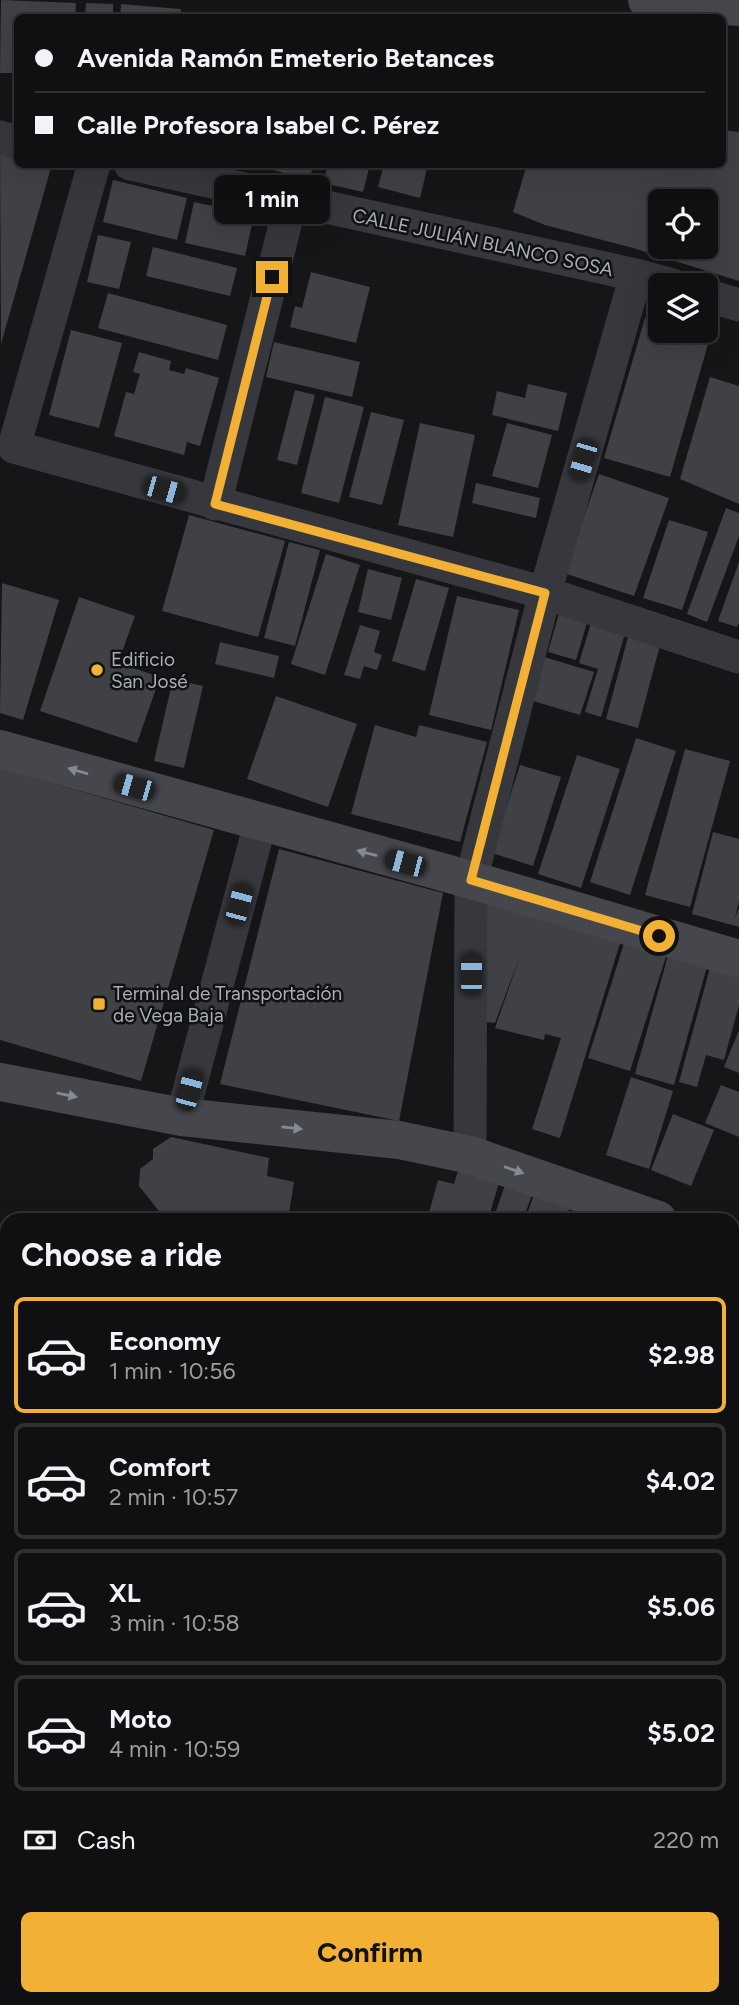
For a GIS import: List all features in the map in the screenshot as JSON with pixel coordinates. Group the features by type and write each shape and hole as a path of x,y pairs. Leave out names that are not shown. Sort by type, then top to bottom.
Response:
{"street":[{"path":"646,0 739,7"},
{"path":"93,168 14,447 545,593 739,657"},
{"name":"CALLE JULIÁN BLANCO SOSA","path":"147,168 648,278"},
{"path":"215,504 291,201"},
{"path":"470,1155 471,880 545,593 636,275"},
{"path":"718,299 739,305"},
{"path":"0,749 260,824 471,880 739,959"},
{"path":"182,1117 260,824"},
{"path":"0,1082 182,1117 399,1140 470,1155 638,1213"}],"building":[{"path":"1,0 76,3 75,14 14,14 14,73 0,73"},
{"path":"86,3 113,4 113,14 85,14"},
{"path":"121,4 181,9 180,14 120,14"},
{"path":"726,130 739,132 739,281 668,259 718,259 718,189 648,189 648,253 545,225 513,212 526,168 726,168"},
{"path":"0,139 14,143 14,168 51,168 1,344"},
{"path":"266,168 313,168 309,180"},
{"path":"327,168 369,168 363,192 323,183"},
{"path":"383,168 427,168 420,198 378,187"},
{"path":"113,180 187,198 177,240 103,222"},
{"path":"194,202 254,215 245,256 185,243"},
{"path":"98,235 131,242 119,289 87,282"},
{"path":"153,247 237,268 230,296 146,276"},
{"path":"311,272 370,287 356,343 290,327 295,306 302,308"},
{"path":"108,293 227,325 218,360 98,328"},
{"path":"645,318 648,319 648,343 708,343 670,477 604,458"},
{"path":"71,330 122,343 99,428 49,415"},
{"path":"274,342 360,362 352,397 266,377"},
{"path":"139,352 171,361 169,370 184,374 186,368 219,378 200,446 187,442 184,455 114,436 126,392 134,394 140,374 133,372"},
{"path":"710,377 739,386 739,504 680,479"},
{"path":"528,384 567,393 558,431 492,415 497,391 525,398"},
{"path":"295,390 315,395 297,465 277,460"},
{"path":"325,397 364,407 339,503 301,493"},
{"path":"371,412 404,420 382,505 349,497"},
{"path":"420,423 475,435 453,537 398,525"},
{"path":"507,423 552,435 538,488 492,476"},
{"path":"599,474 669,498 634,596 564,573"},
{"path":"476,483 540,498 536,518 472,503"},
{"path":"726,508 739,513 739,536 707,622 687,614"},
{"path":"189,515 285,541 258,637 162,611"},
{"path":"669,520 708,532 682,610 643,598"},
{"path":"289,542 320,550 295,646 264,638"},
{"path":"326,554 360,565 325,675 291,664"},
{"path":"739,562 739,622 737,627 718,621"},
{"path":"368,569 402,578 391,620 358,612"},
{"path":"416,579 449,588 425,671 392,661"},
{"path":"2,583 59,600 23,720 0,713"},
{"path":"457,596 519,610 491,730 429,715"},
{"name":"Edificio San José","path":"79,597 135,616 118,663 160,677 137,743 40,711"},
{"path":"560,610 588,619 576,660 548,652"},
{"path":"591,623 625,633 601,717 585,712 598,669 579,663"},
{"path":"360,625 380,631 374,652 382,655 377,670 364,666 360,679 344,675"},
{"path":"628,637 660,645 638,728 606,719"},
{"path":"220,642 279,656 274,678 215,664"},
{"path":"544,657 594,672 580,715 530,700"},
{"path":"173,679 203,686 184,768 154,761"},
{"path":"276,696 357,724 328,807 247,779"},
{"path":"375,725 416,737 419,725 487,742 460,842 351,814"},
{"path":"636,738 676,751 630,895 590,882"},
{"path":"685,749 730,761 690,907 645,895"},
{"path":"577,755 620,769 581,888 538,874"},
{"path":"520,765 561,777 533,866 492,853"},
{"path":"0,768 214,830 141,1081 0,1040"},
{"path":"713,832 739,839 739,901 735,918 739,908 739,927 692,914"},
{"path":"279,849 443,893 399,1121 220,1084"},
{"path":"487,904 621,940 560,1138 532,1129 561,1038 545,1034 544,1040 495,1028 521,953 495,1023 471,1020"},
{"path":"626,937 668,950 630,1071 588,1058"},
{"path":"669,952 708,963 674,1085 635,1074"},
{"path":"711,964 739,972 739,1005 724,1060 706,1055 697,1087 679,1082"},
{"path":"739,1030 739,1073 724,1067"},
{"path":"631,1077 673,1091 649,1169 606,1155"},
{"path":"721,1085 739,1092 739,1137 705,1123"},
{"path":"673,1114 714,1130 691,1186 651,1170"},
{"path":"171,1137 269,1158 267,1176 294,1182 289,1213 160,1213 139,1186 140,1169 153,1159 153,1149"},
{"path":"461,1161 502,1172 490,1213 429,1213 438,1180 454,1184"},
{"path":"507,1179 534,1189 525,1213 495,1213"},
{"path":"536,1189 572,1202 568,1213 527,1213"}],"place":[{"name":"Edificio San José","path":"97,670"},
{"name":"Terminal de Transportación de Vega Baja","path":"99,1004"}],"route":[{"path":"272,277 215,504 545,593 471,880 659,936"}]}
